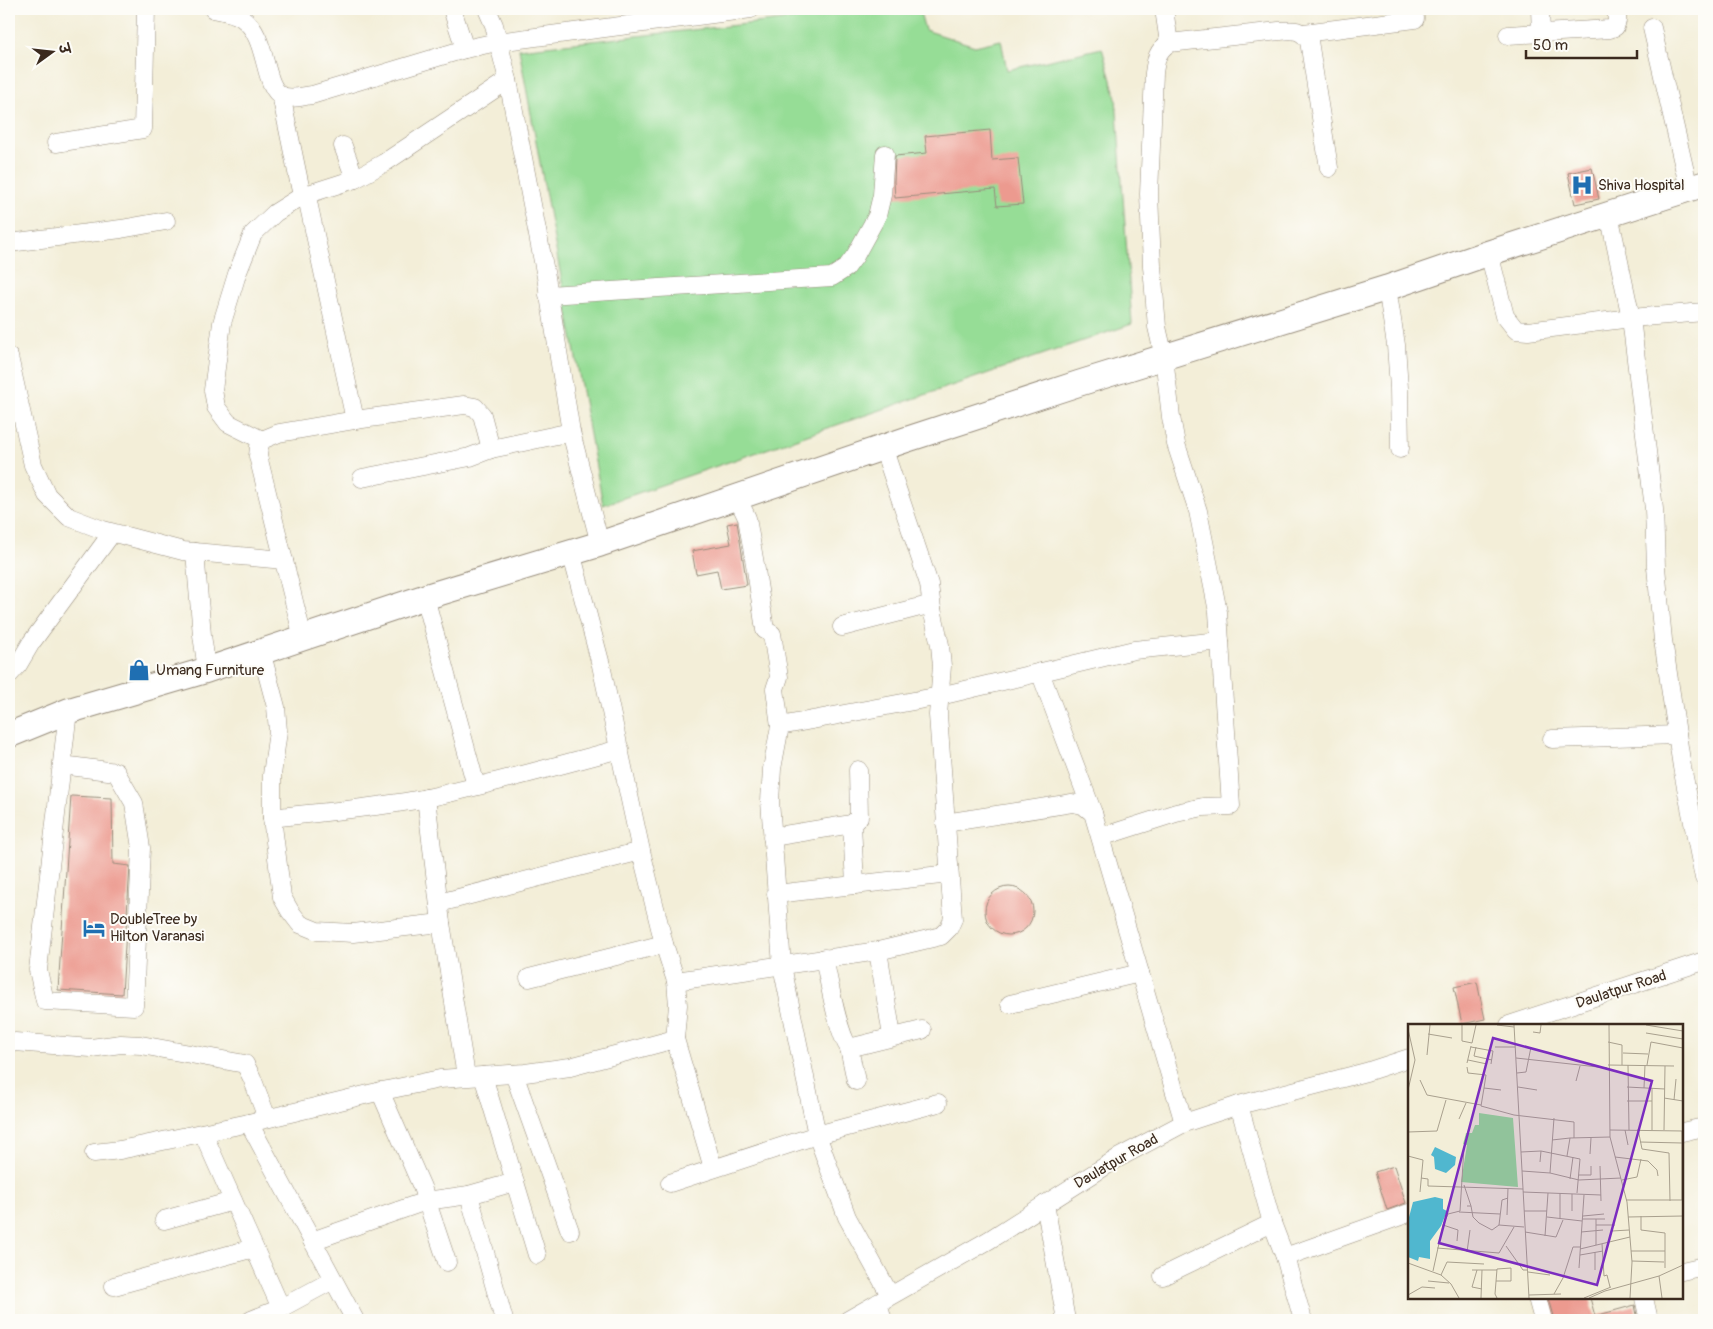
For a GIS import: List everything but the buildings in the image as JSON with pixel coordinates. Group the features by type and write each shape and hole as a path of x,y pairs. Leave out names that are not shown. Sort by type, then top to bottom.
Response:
{"highway":[{"path":"9,735 68,711 207,670 425,597 600,544 883,447 1387,288 1697,186"}],"street":[{"path":"56,143 143,129 146,9"},
{"path":"213,9 241,17 253,28 260,41 274,88 281,95 291,98 312,95 465,49 497,42 751,9"},
{"path":"452,9 465,49"},
{"path":"487,9 494,25 508,80 571,432 600,544"},
{"path":"1164,9 1170,44"},
{"path":"1101,837 1176,813 1204,807 1231,806 1218,612 1198,511 1176,444 1170,416 1164,357 1157,327 1149,194 1156,57 1161,49 1170,44 1279,31 1294,30 1304,33 1414,19 1414,9"},
{"path":"1540,9 1541,33"},
{"path":"1508,35 1610,29 1615,27 1617,22 1617,9"},
{"path":"1652,28 1697,186"},
{"path":"1304,33 1309,40 1329,168"},
{"path":"262,440 228,423 216,407 213,390 222,323 252,234 275,213 302,196 355,179 384,163 508,80"},
{"path":"281,95 302,196 308,202 355,420"},
{"path":"343,146 355,179"},
{"path":"548,295 832,276 846,268 855,256 877,216 882,195 884,154"},
{"path":"1609,214 1632,318 1654,509 1656,567 1663,640 1682,767 1704,878"},
{"path":"9,243 121,230 166,221"},
{"path":"1489,253 1505,316 1516,330 1704,312"},
{"path":"1387,288 1396,345 1400,449"},
{"path":"9,357 33,465 47,495 69,516 112,533 183,551 284,560"},
{"path":"303,638 258,456 262,440 279,433 464,405 475,407 482,415 491,449"},
{"path":"362,478 470,457 491,449 571,432"},
{"path":"676,981 878,951 941,936 949,928 953,919 938,715 942,666 940,645 929,584 883,447"},
{"path":"737,497 747,518 764,630 772,634 779,677 775,689 780,726 772,769 770,801 782,966 817,1135 847,1217 884,1299 883,1320"},
{"path":"9,674 18,665 31,643 112,533"},
{"path":"195,552 207,670"},
{"path":"570,552 601,665 641,851 664,944 676,981 678,1005 675,1039 713,1168"},
{"path":"425,597 476,786"},
{"path":"842,627 925,606 932,609"},
{"path":"780,726 940,696 1134,650 1220,641"},
{"path":"261,651 276,707 278,731 272,775 272,818 282,897 290,911 300,924 317,930 353,933 441,923"},
{"path":"1040,672 1101,837 1184,1124"},
{"path":"62,766 116,772 134,803 141,848 134,1006 45,1001 38,970 68,711"},
{"path":"1552,739 1677,735"},
{"path":"272,818 377,806 426,798 620,749"},
{"path":"772,837 852,824 859,817 858,770"},
{"path":"426,798 441,923 475,1076 515,1182 537,1255"},
{"path":"945,823 1072,803 1083,805 1093,813"},
{"path":"852,824 856,885"},
{"path":"439,903 641,851"},
{"path":"776,894 949,874"},
{"path":"529,978 664,944"},
{"path":"878,951 892,1036"},
{"path":"824,958 840,1028 844,1041 849,1048 856,1081"},
{"name":"Daulatpur Road","path":"1512,1024 1704,961"},
{"path":"1010,1004 1140,973"},
{"path":"849,1048 922,1030"},
{"path":"94,1153 120,1150 249,1123 380,1091 440,1079 514,1074 570,1067 675,1039"},
{"path":"9,1044 16,1042 91,1048 121,1044 141,1045 245,1064 267,1118"},
{"name":"Daulatpur Road","path":"848,1320 989,1240 1118,1158 1184,1124 1238,1105 1366,1072 1408,1058"},
{"path":"514,1074 570,1232"},
{"path":"380,1091 410,1158 447,1262"},
{"path":"670,1183 817,1135 938,1103"},
{"path":"1238,1105 1272,1223 1285,1257 1303,1320"},
{"path":"249,1123 355,1320"},
{"path":"1683,1132 1704,1127"},
{"path":"203,1132 281,1308"},
{"path":"312,1241 426,1201 469,1195 515,1182"},
{"path":"469,1195 504,1320"},
{"path":"164,1220 234,1201"},
{"path":"1045,1204 1066,1320"},
{"path":"1285,1257 1408,1213"},
{"path":"1162,1276 1272,1223"},
{"path":"114,1286 254,1248"},
{"path":"1683,1271 1704,1266"},
{"path":"251,1320 281,1308 333,1280"},
{"path":"1537,1299 1543,1320"},
{"path":"1644,1299 1650,1320"}],"green space":[{"path":"827,9 919,9 925,30 975,46 1001,40 1007,70 1102,48 1116,98 1132,324 603,505 519,49 828,15"}],"place":[{"name":"Shiva Hospital","path":"1582,185"},
{"name":"Umang Furniture","path":"139,670"},
{"name":"DoubleTree by Hilton Varanasi","path":"94,928"}]}
